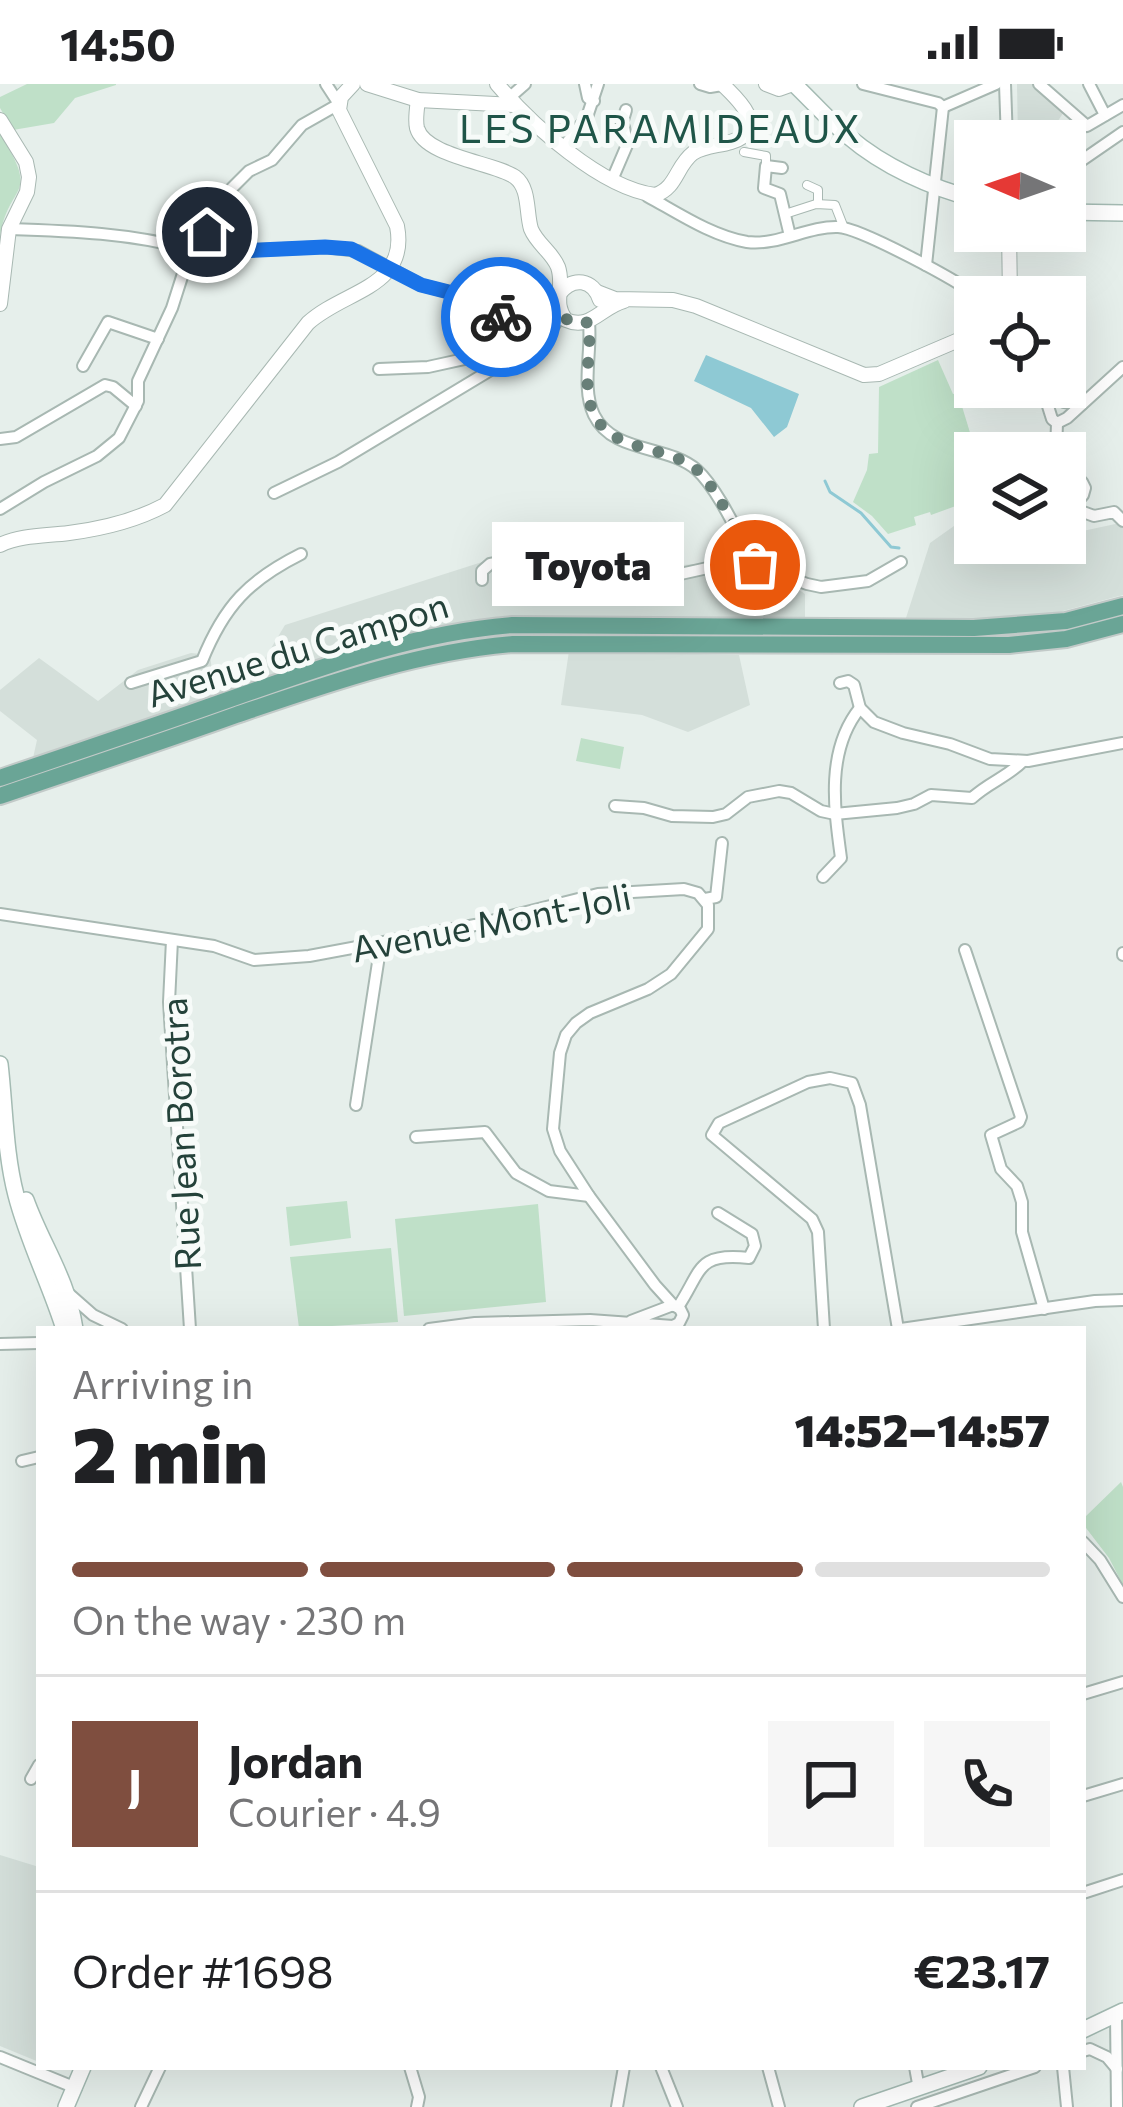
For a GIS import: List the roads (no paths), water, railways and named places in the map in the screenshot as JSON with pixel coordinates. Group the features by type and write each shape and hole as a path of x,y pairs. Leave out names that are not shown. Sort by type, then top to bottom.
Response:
{"main road":[{"path":"794,84 850,139 884,161 954,192"},
{"path":"1086,212 1123,213"},
{"name":"Avenue du Campon","path":"0,778 330,665 454,632 512,625 974,628 1066,621 1123,606"},
{"name":"Avenue du Campon","path":"0,796 335,682 456,651 513,644 1009,645 1066,639 1123,624"},
{"path":"0,1064 11,1175 63,1326"},
{"path":"8,1134 29,1208 68,1293 74,1326"},
{"path":"1086,2029 1119,2018"},
{"path":"862,2107 972,2070"}],"street":[{"path":"0,545 90,529 165,505 308,323 390,270 400,244 397,226 326,84"},
{"path":"0,509 112,446 136,406 138,382 192,250 232,188 240,178 272,160 302,125 339,104 353,84"},
{"path":"367,84 418,100 511,102"},
{"path":"497,84 511,102 564,146 612,179 704,227 742,241 761,242 844,227 954,280"},
{"path":"511,102 525,84"},
{"path":"584,84 588,98 594,101"},
{"path":"564,146 587,117 598,84"},
{"path":"644,194 665,192 692,154 745,134 750,122 747,111 722,84 700,84"},
{"path":"766,84 783,88 794,84"},
{"path":"862,84 943,107"},
{"path":"943,107 1001,84 1005,120"},
{"path":"1040,84 1087,126 1123,104"},
{"path":"1073,114 1093,87"},
{"path":"1093,87 1110,140"},
{"path":"418,100 420,135 452,155 512,175 521,184 532,232 558,269 561,316 577,325 628,301"},
{"path":"926,265 943,107"},
{"path":"612,179 627,145 621,127 626,110"},
{"path":"0,120 26,162 29,177 10,229 0,304"},
{"path":"1086,157 1123,132"},
{"path":"744,152 766,156 764,188 780,194 790,236"},
{"path":"766,166 782,168"},
{"path":"807,185 818,190 818,204"},
{"path":"785,214 818,204 835,205 844,227"},
{"path":"10,229 103,233 192,250"},
{"path":"207,232 237,251 358,251 421,285 492,303 514,351"},
{"path":"559,294 574,282 587,283 600,298 594,317 590,400 602,428 695,468 755,565"},
{"path":"597,292 628,301 682,301 864,375 879,374 954,342"},
{"path":"379,369 428,367 534,350 561,316"},
{"path":"83,366 108,322 158,339"},
{"path":"274,493 338,462 514,351"},
{"path":"1086,400 1123,367"},
{"path":"0,439 16,437 105,385 136,406"},
{"path":"1049,408 1057,432"},
{"path":"1057,423 1078,408"},
{"path":"1086,513 1114,512 1123,521"},
{"path":"482,580 482,571 490,564 575,548 652,576 755,565 821,586 868,581 901,562"},
{"path":"130,683 202,661 210,639 237,599 262,575 301,554"},
{"path":"840,682 854,685 868,718 887,728 991,759 1022,762 1123,743"},
{"path":"823,877 842,858 835,814 837,757 848,724 860,707"},
{"path":"615,806 713,817 726,814 748,797 779,791 835,814 897,808 931,795 972,798 1022,762"},
{"path":"672,1307 590,1196 554,1137 562,1042 590,1012 648,989 671,974 708,929 705,899 716,897 722,843"},
{"name":"Avenue Mont-Joli","path":"0,914 223,948 261,960 309,956 475,925 615,892 684,889 705,899"},
{"name":"Rue Jean Borotra","path":"172,940 170,1002 190,1326"},
{"path":"356,1105 380,943"},
{"path":"964,950 1021,1117 991,1135 1001,1169 1017,1186 1022,1202 1022,1232 1044,1309"},
{"path":"824,1326 818,1232 812,1220 712,1136 719,1123 808,1082 830,1078 852,1084 860,1105 898,1326"},
{"path":"416,1137 485,1132 516,1173 549,1191 590,1196"},
{"path":"676,1326 662,1316 698,1269 708,1261 748,1258 755,1246 752,1234 718,1213"},
{"path":"68,1293 93,1316 115,1326"},
{"path":"933,1326 1123,1300"},
{"path":"631,1321 672,1307"},
{"path":"458,1326 631,1321 676,1326"},
{"path":"0,1344 36,1342"},
{"path":"22,1461 36,1457"},
{"path":"1086,1545 1123,1597"},
{"path":"1086,1693 1123,1682"},
{"path":"31,1779 36,1770"},
{"path":"1086,1795 1123,1784"},
{"path":"1086,1892 1123,1880"},
{"path":"1117,2107 1119,2018"},
{"path":"1086,2050 1107,2057 1117,2069"},
{"path":"0,2057 73,2098"},
{"path":"141,2107 159,2070"},
{"path":"411,2070 419,2097 417,2107"},
{"path":"617,2107 623,2070"},
{"path":"662,2070 677,2107"},
{"path":"769,2070 778,2107"},
{"path":"916,2070 919,2089"},
{"path":"917,2107 1025,2070"},
{"path":"1063,2070 1067,2107"}],"water":[{"path":"706,355 799,394 787,427 774,437 751,408 694,381"}],"waterway":[{"path":"825,481 830,492 861,513 891,547 899,548"}],"place":[{"name":"Toyota","path":"755,565"}],"district":[{"name":"LES PARAMIDEAUX","path":"661,127"}]}
